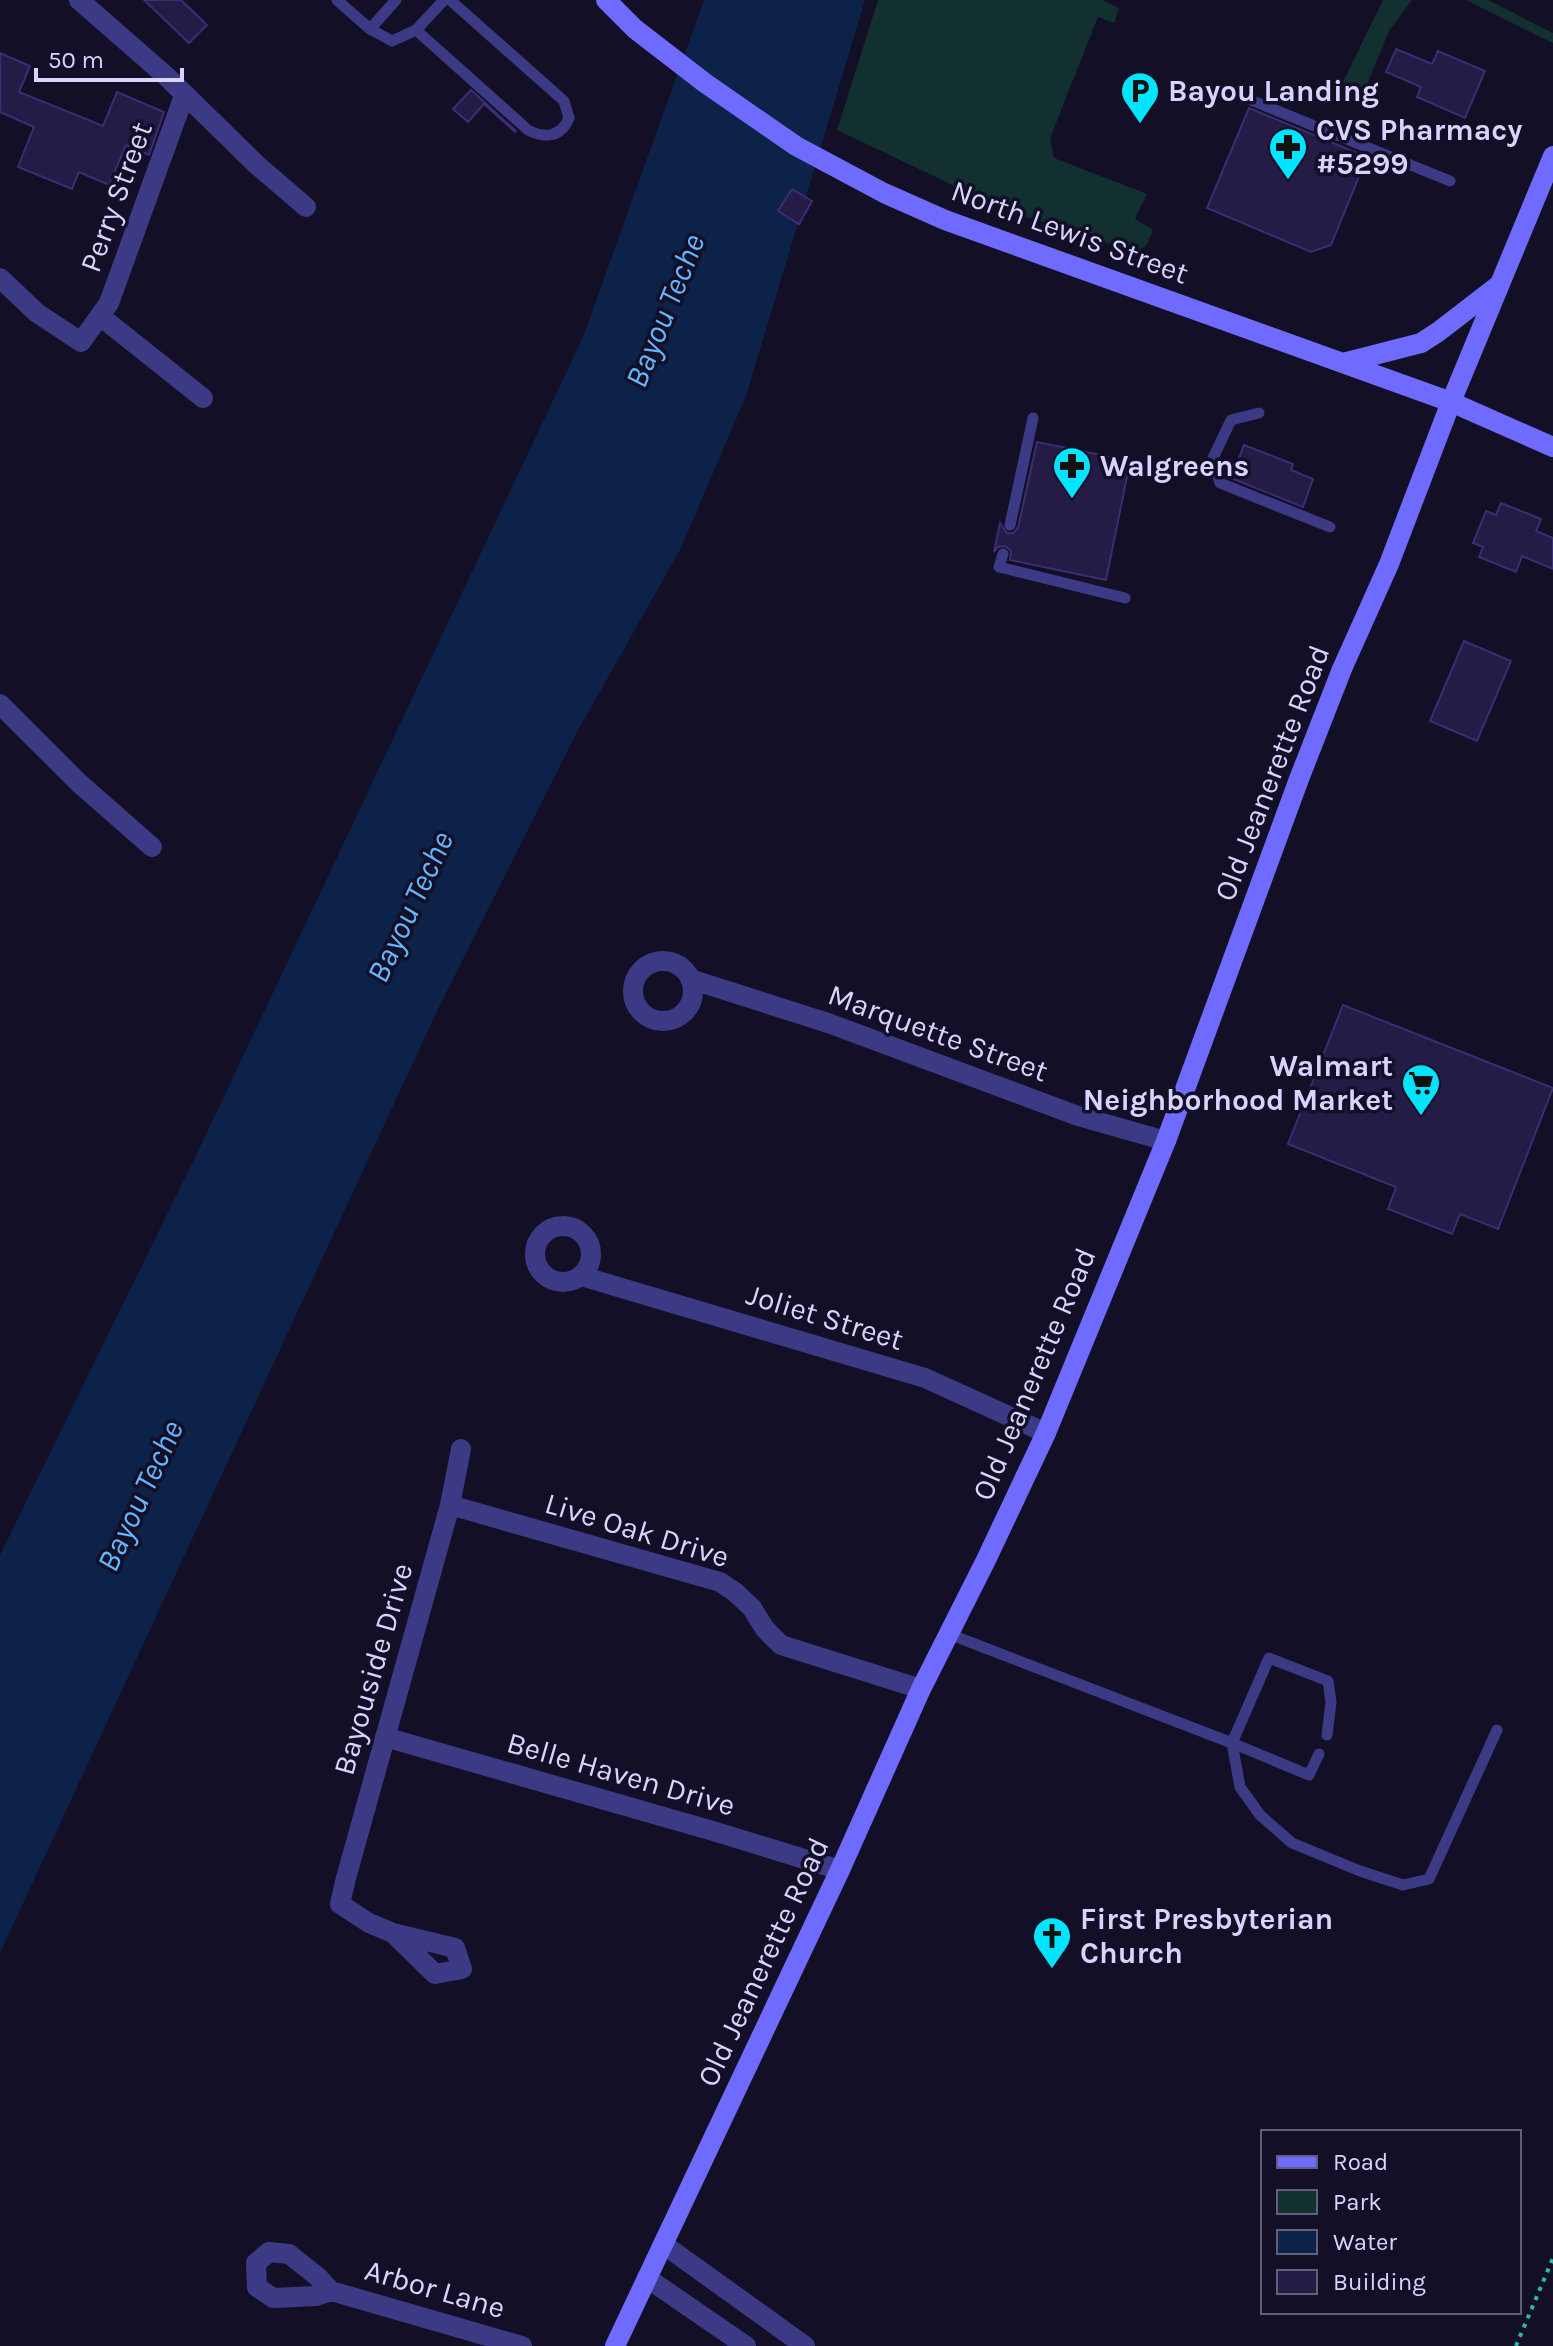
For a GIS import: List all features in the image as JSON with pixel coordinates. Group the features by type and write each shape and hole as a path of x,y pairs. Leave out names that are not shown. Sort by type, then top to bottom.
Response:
{"main road":[{"name":"North Lewis Street","path":"606,0 635,29 705,83 796,146 884,193 945,220 1451,402 1553,447"},
{"name":"Old Jeanerette Road","path":"615,2346 840,1870 921,1689 1046,1433 1166,1141 1342,669 1389,564 1451,402 1553,156"},
{"path":"1343,363 1421,343 1499,285"}],"street":[{"path":"79,0 166,76 306,207"},
{"name":"Perry Street","path":"0,278 37,313 81,342 109,303 184,96"},
{"name":"Perry Street","path":"100,316 203,398"},
{"path":"0,704 79,783 152,847"},
{"name":"Marquette Street","path":"690,979 828,1023 1078,1116 1166,1141"},
{"name":"Joliet Street","path":"581,1276 925,1378 1046,1433"},
{"name":"Bayouside Drive","path":"393,1933 369,1923 340,1904 450,1505 461,1449"},
{"name":"Live Oak Drive","path":"450,1505 720,1582 752,1608 765,1629 781,1645 921,1689"},
{"name":"Belle Haven Drive","path":"385,1737 840,1870"},
{"path":"663,2244 805,2346"},
{"path":"647,2278 746,2346"},
{"name":"Arbor Lane","path":"331,2291 522,2346"}],"lane":[{"path":"337,0 370,29 392,41 416,30 447,0 564,101 569,118 563,130 551,135 535,134 528,130 416,30"},
{"path":"370,29 396,0"},
{"path":"1231,92 1450,181"},
{"path":"1259,413 1231,420 1213,458 1220,483 1330,527"},
{"path":"1010,525 1033,418"},
{"path":"1003,554 999,567 1125,598"},
{"path":"949,1634 1309,1775 1319,1754"},
{"path":"1327,1735 1331,1702 1328,1681 1269,1658 1232,1743 1240,1787 1260,1815 1292,1843 1403,1885 1429,1879 1497,1730"}],"path":[{"path":"1516,2346 1553,2258"}],"green space":[{"path":"878,0 1102,0 1119,8 1114,23 1098,17 1050,138 1054,158 1147,194 1135,219 1153,230 1146,246 1134,252 1005,210 837,130"},
{"path":"1383,0 1412,0 1389,31 1361,99 1340,88"},
{"path":"1466,0 1488,0 1553,33 1553,43"}],"water":[{"name":"Bayou Teche","path":"704,0 865,0 746,396 681,548 576,734 437,1011 0,1953 0,1555 201,1145 583,337"}],"building":[{"path":"144,0 181,0 207,25 189,43"},
{"path":"1396,49 1432,64 1438,51 1485,71 1465,118 1417,97 1421,87 1386,72"},
{"path":"0,53 30,66 19,92 103,126 117,92 164,112 149,155 126,145 109,185 79,172 72,189 18,167 34,127 0,112"},
{"path":"471,90 516,131 484,104 468,122 453,109"},
{"name":"CVS Pharmacy #5299","path":"1249,108 1367,157 1331,245 1311,252 1207,208"},
{"path":"792,189 812,201 799,224 778,211"},
{"name":"Walgreens","path":"1037,442 1115,458 1127,477 1106,580 1010,560 1011,551 1005,546 998,547 994,552 1000,523 1007,533 1013,533 1018,528"},
{"path":"1244,445 1293,464 1291,470 1313,479 1303,507 1231,478"},
{"path":"1501,503 1541,519 1536,531 1553,538 1553,569 1522,556 1516,572 1479,557 1483,547 1473,543 1486,511 1496,515"},
{"path":"1464,641 1511,661 1477,741 1430,721"},
{"name":"Walmart Neighborhood Market","path":"1343,1005 1553,1088 1498,1229 1460,1214 1452,1234 1388,1209 1396,1187 1288,1144"}],"place":[{"name":"Bayou Landing","path":"1140,125"},
{"name":"CVS Pharmacy #5299","path":"1288,181"},
{"name":"Walgreens","path":"1072,500"},
{"name":"Walmart Neighborhood Market","path":"1421,1117"},
{"name":"First Presbyterian Church","path":"1052,1970"}]}
